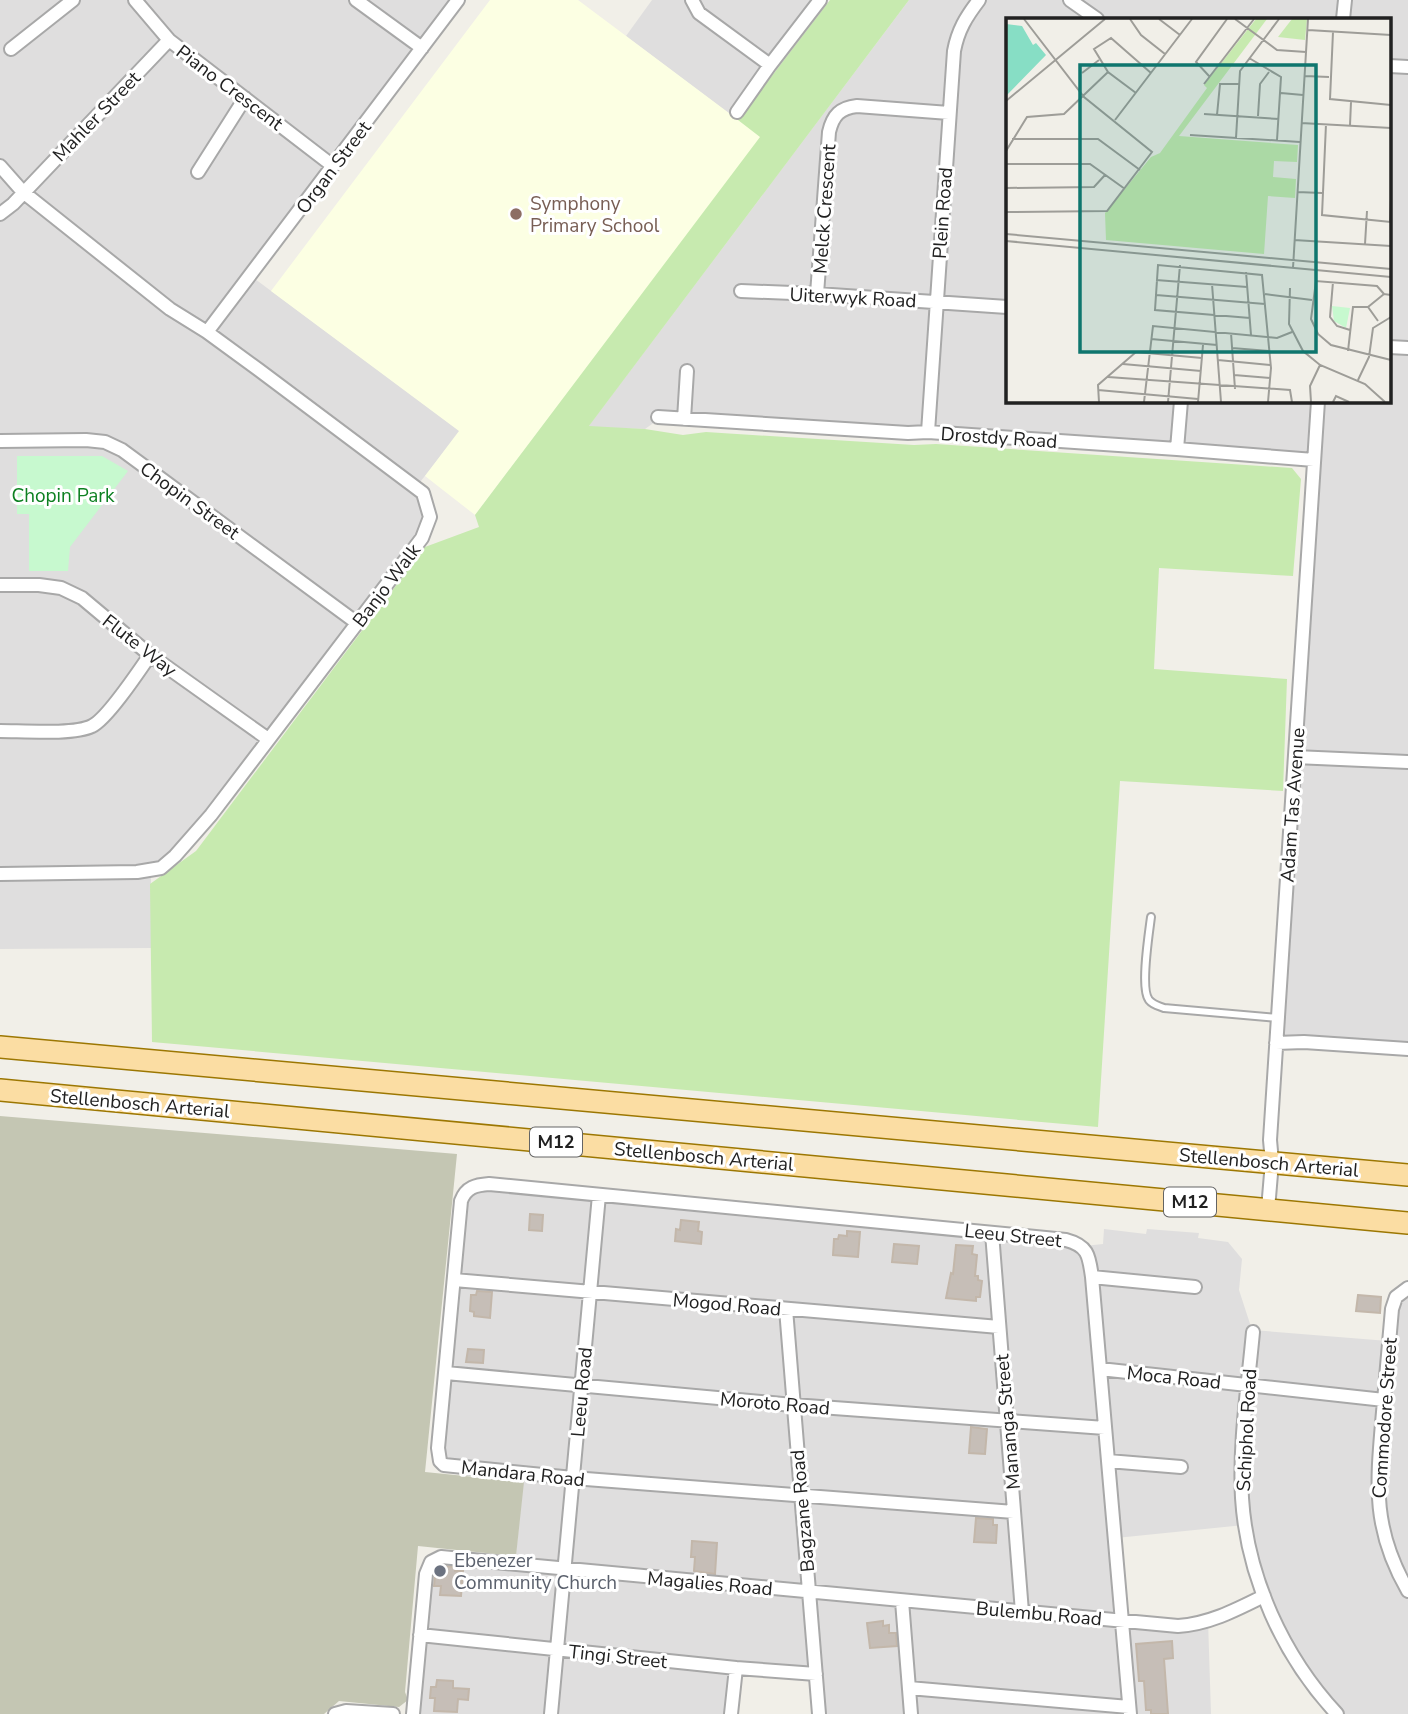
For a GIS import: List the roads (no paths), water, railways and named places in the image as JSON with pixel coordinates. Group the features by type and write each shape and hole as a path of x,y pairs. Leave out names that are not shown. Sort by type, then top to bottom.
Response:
{"main road":[{"name":"Stellenbosch Arterial","path":"0,1047 1408,1175"},
{"name":"Stellenbosch Arterial","path":"0,1090 1408,1223"}],"street":[{"path":"11,49 73,0"},
{"name":"Piano Crescent","path":"135,0 169,40 334,166"},
{"path":"356,0 422,48"},
{"name":"Organ Street","path":"207,332 458,0"},
{"path":"692,0 699,13 770,65"},
{"path":"737,112 820,0"},
{"name":"Plein Road","path":"928,432 954,51 958,34 979,0"},
{"path":"1070,0 1096,18"},
{"path":"1343,18 1345,0"},
{"name":"Mahler Street","path":"23,192 169,40"},
{"path":"1390,66 1408,67"},
{"path":"198,172 245,98"},
{"name":"Melck Crescent","path":"817,295 829,132 837,113 847,107 857,106 949,113"},
{"name":"Banjo Walk","path":"0,166 23,192 170,309 207,332 423,493 430,517 422,538 211,815 161,868 137,872 0,874"},
{"path":"0,214 23,192"},
{"name":"Uiterwyk Road","path":"741,291 1006,307"},
{"path":"1390,347 1408,348"},
{"path":"684,419 687,371"},
{"path":"1177,449 1181,402"},
{"name":"Adam Tas Avenue","path":"1269,1209 1272,1162 1270,1140 1318,402"},
{"name":"Drostdy Road","path":"658,417 908,433 928,432 1314,460"},
{"name":"Chopin Street","path":"0,441 86,440 105,442 122,450 357,623"},
{"name":"Flute Way","path":"0,585 61,587 82,598 150,655 268,739"},
{"path":"0,731 71,731 92,727 105,716 150,655"},
{"path":"1295,757 1408,762"},
{"path":"1276,1043 1304,1042 1408,1049"},
{"name":"Mandara Road","path":"599,1195 489,1184 477,1185 463,1194 438,1448 440,1461 444,1465 573,1478 1014,1512"},
{"name":"Leeu Street","path":"599,1195 992,1233 1074,1242 1081,1246 1089,1256 1093,1277 1130,1710"},
{"name":"Leeu Road","path":"551,1714 599,1195"},
{"name":"Mananga Street","path":"992,1233 1022,1612"},
{"path":"1093,1277 1195,1287"},
{"name":"Mogod Road","path":"454,1280 999,1327"},
{"name":"Commodore Street","path":"1408,1288 1396,1297 1392,1309 1377,1475 1380,1514 1390,1553 1408,1591"},
{"name":"Bagzane Road","path":"786,1309 819,1714"},
{"name":"Schiphol Road","path":"1253,1332 1242,1461 1242,1497 1249,1545 1264,1596 1286,1642 1313,1685 1338,1714"},
{"name":"Moca Road","path":"1100,1368 1384,1400"},
{"name":"Moroto Road","path":"446,1373 793,1405 1105,1428"},
{"path":"1108,1461 1181,1467"},
{"name":"Magalies Road","path":"413,1714 426,1574 431,1562 441,1557 809,1592"},
{"name":"Bulembu Road","path":"809,1592 1178,1626 1197,1625 1226,1615 1264,1596"},
{"path":"902,1601 911,1714"},
{"name":"Tingi Street","path":"420,1635 816,1674"},
{"path":"731,1714 736,1668"},
{"path":"909,1688 1130,1710"},
{"path":"335,1714 361,1711 393,1714"}],"lane":[{"path":"1151,917 1144,987 1147,999 1164,1008 1278,1018"}],"place":[{"name":"Symphony Primary School","path":"516,214"},
{"name":"Ebenezer Community Church","path":"440,1571"}],"park label":[{"name":"Chopin Park","path":"63,495"}]}
